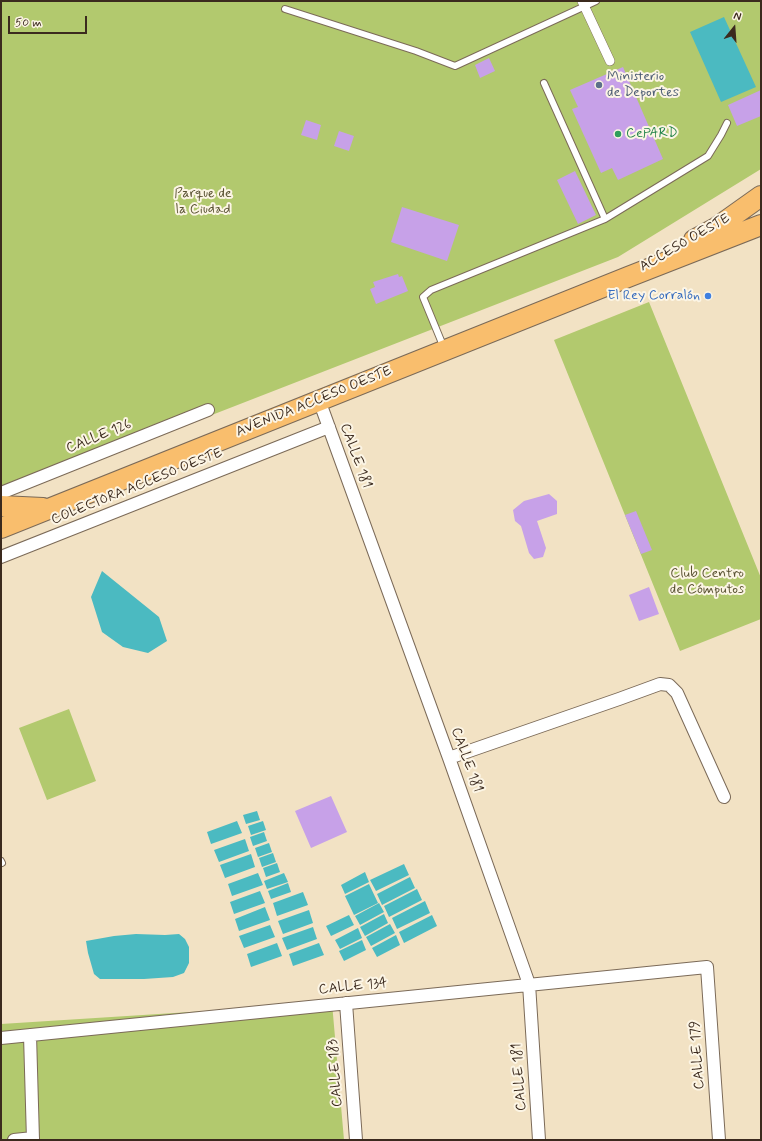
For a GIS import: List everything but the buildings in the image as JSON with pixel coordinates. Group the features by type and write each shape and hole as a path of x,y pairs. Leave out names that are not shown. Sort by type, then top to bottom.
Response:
{"highway":[{"name":"ACCESO OESTE","path":"628,276 716,228 761,196"},
{"name":"ACCESO OESTE","path":"628,276 761,225"},
{"name":"AVENIDA ACCESO OESTE","path":"1,528 628,276"},
{"path":"1,506 49,509"}],"street":[{"path":"584,4 610,61"},
{"name":"CALLE 181","path":"319,400 529,984 539,1140"},
{"name":"CALLE 126","path":"1,493 208,410"},
{"name":"COLECTORA ACCESO OESTE","path":"1,556 329,427"},
{"path":"449,758 660,684 669,685 677,693 724,797"},
{"name":"CALLE 134","path":"1,1038 707,967"},
{"name":"CALLE 179","path":"707,967 718,1140"},
{"name":"CALLE 183","path":"346,1003 356,1140"},
{"path":"14,1140 33,1139 30,1035"}],"lane":[{"path":"284,9 416,51 455,66 584,4 596,1"},
{"path":"544,83 605,219"},
{"path":"444,350 423,297 431,290 605,219 708,156 727,123"}],"green space":[{"name":"Parque de la Ciudad","path":"1,1 761,1 761,169 618,257 1,497"},
{"name":"Club Centro de Cómputos","path":"649,302 761,578 761,619 680,651 554,340"},
{"path":"69,709 96,781 47,800 19,728"},
{"path":"332,1003 344,1140 1,1140 1,1024"}],"water":[{"path":"724,17 756,87 721,102 690,32"},
{"path":"102,571 159,617 167,641 148,653 123,647 102,632 91,597"},
{"path":"257,811 260,820 246,824 243,815"},
{"path":"237,821 242,833 211,844 207,832"},
{"path":"263,821 266,830 251,835 248,826"},
{"path":"264,832 267,841 253,846 250,837"},
{"path":"245,839 249,851 219,862 214,850"},
{"path":"269,843 272,852 258,857 255,848"},
{"path":"273,853 276,862 262,867 259,858"},
{"path":"251,854 255,867 225,878 220,865"},
{"path":"277,863 280,872 266,877 263,868"},
{"path":"404,864 409,875 376,891 370,880"},
{"path":"365,872 369,882 345,894 341,885"},
{"path":"258,873 263,885 232,896 228,884"},
{"path":"284,873 288,882 267,889 264,881"},
{"path":"410,877 415,888 382,905 377,894"},
{"path":"288,883 291,892 271,899 268,891"},
{"path":"369,884 378,903 354,915 345,896"},
{"path":"417,889 422,900 389,917 384,906"},
{"path":"260,891 265,903 234,914 230,902"},
{"path":"303,892 308,905 277,916 273,903"},
{"path":"425,901 430,913 397,929 392,918"},
{"path":"379,903 384,912 360,925 355,916"},
{"path":"265,907 270,920 239,931 235,919"},
{"path":"309,910 313,923 283,934 278,921"},
{"path":"384,914 388,923 365,936 360,927"},
{"path":"349,915 354,925 331,936 326,926"},
{"path":"432,915 437,926 404,943 399,932"},
{"path":"390,924 395,933 371,946 366,937"},
{"path":"270,925 275,937 244,948 239,936"},
{"path":"313,927 317,939 287,950 282,938"},
{"path":"358,928 362,938 340,949 335,940"},
{"path":"136,934 179,934 185,939 189,947 189,963 184,973 173,977 144,979 100,979 94,974 86,941"},
{"path":"396,935 400,945 377,957 372,948"},
{"path":"362,940 366,950 344,961 339,951"},
{"path":"277,943 282,956 251,967 247,954"},
{"path":"319,943 324,955 293,966 289,954"}],"place":[{"name":"Ministerio de Deportes","path":"599,85"},
{"name":"CePARD","path":"618,134"},
{"name":"El Rey Corralón","path":"708,296"}]}
